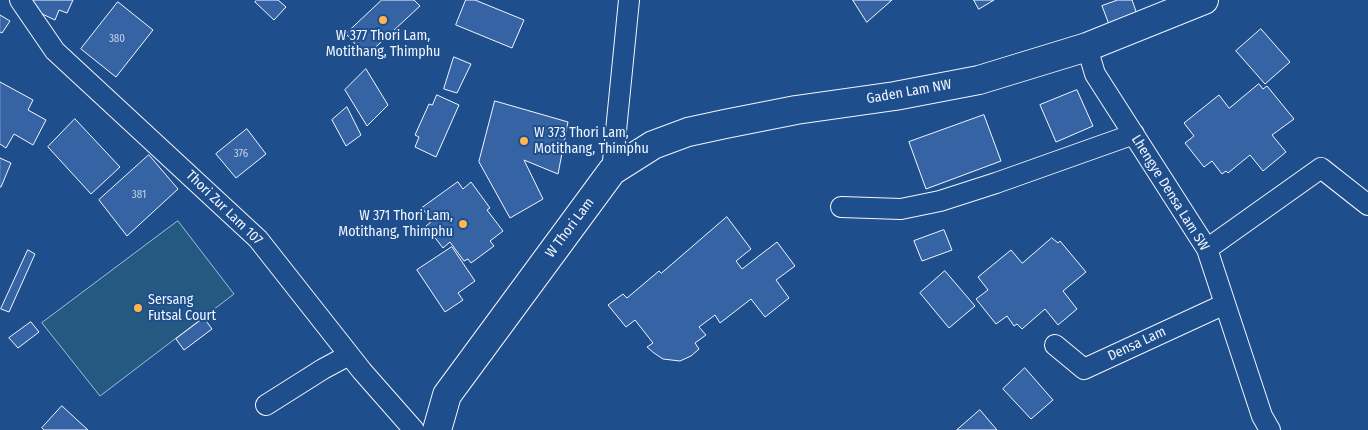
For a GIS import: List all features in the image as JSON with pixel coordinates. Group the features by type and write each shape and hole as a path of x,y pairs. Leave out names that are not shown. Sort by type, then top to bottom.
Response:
{"main road":[{"name":"Gaden Lam NW","path":"612,171 653,145 688,132 796,110 895,96 979,80 1087,47 1181,6 1204,0"},
{"name":"W Thori Lam","path":"437,430 446,395 612,171"}],"street":[{"name":"Thori Zur Lam 107","path":"20,0 55,51 258,238 349,356 414,430"},
{"path":"612,171 629,0"},
{"name":"Lhengye Densa Lam SW","path":"1087,47 1095,74 1207,249 1262,416 1270,430"},
{"path":"841,207 901,209 940,201 996,184 1134,134"},
{"path":"1207,249 1322,168 1368,205"},
{"name":"Densa Lam","path":"1055,344 1084,369 1225,304"},
{"path":"266,405 323,369 349,356"}],"shaded area":[{"name":"Sersang Futsal Court","path":"178,221 234,294 100,396 42,323"}],"building":[{"path":"33,0 73,0 67,13 59,10 55,20 36,11 38,7 32,4"},
{"path":"257,0 278,0 286,7 274,20 255,2"},
{"name":"W 377 Thori Lam, Motithang, Thimphu","path":"382,0 414,0 420,6 366,56 346,34"},
{"path":"466,0 475,0 524,20 512,48 456,25"},
{"path":"853,0 892,0 867,22"},
{"path":"974,0 994,0 979,9"},
{"path":"1118,0 1132,0 1138,17 1110,27 1102,6"},
{"path":"118,2 153,30 116,77 81,49"},
{"path":"0,15 10,21 2,33 0,32"},
{"path":"1261,29 1290,62 1265,84 1236,51"},
{"path":"454,57 471,64 457,93 444,89"},
{"path":"366,69 388,105 367,126 345,90"},
{"path":"0,82 33,100 28,110 46,120 33,145 14,134 6,148 0,144"},
{"path":"1259,84 1263,89 1267,86 1294,119 1272,135 1286,152 1263,171 1250,155 1228,173 1226,171 1222,174 1212,161 1204,167 1185,143 1194,136 1184,123 1219,95 1229,108"},
{"path":"1077,90 1093,126 1056,142 1040,105"},
{"path":"437,95 459,105 436,157 415,147 419,137 415,135 429,104 432,105"},
{"name":"W 373 Thori Lam, Motithang, Thimphu","path":"495,101 568,122 558,174 524,160 543,199 510,218 479,162"},
{"path":"347,107 361,135 346,146 332,120"},
{"path":"984,115 1001,161 926,189 909,142"},
{"path":"75,119 120,167 91,194 48,147"},
{"path":"247,129 266,154 236,178 216,154"},
{"path":"149,155 178,189 127,236 99,200"},
{"path":"0,158 11,163 1,187 0,187"},
{"name":"W 371 Thori Lam, Motithang, Thimphu","path":"458,182 463,189 471,182 490,208 487,210 503,231 490,241 494,246 471,263 468,259 464,261 450,242 443,248 426,226 432,221 422,208"},
{"path":"727,217 751,249 736,261 742,269 777,242 795,266 776,280 789,298 765,317 751,299 720,323 715,315 699,327 706,335 695,343 699,349 691,356 680,361 663,359 647,347 653,343 635,320 626,327 608,305 623,294 627,298 659,271 661,273"},
{"path":"944,230 952,250 922,261 914,241"},
{"path":"1052,238 1058,243 1060,241 1086,272 1063,291 1077,309 1058,325 1045,309 1022,329 1017,324 1014,326 1007,316 996,324 976,299 988,290 978,277 1011,250 1022,263"},
{"path":"452,247 475,281 458,293 463,300 445,312 417,270"},
{"path":"28,250 35,254 9,312 1,309"},
{"path":"945,271 975,306 949,328 920,293"},
{"path":"204,318 212,329 184,350 176,339"},
{"path":"31,322 39,332 18,348 9,338"},
{"path":"1025,368 1053,400 1031,419 1003,389"},
{"path":"62,406 88,430 44,430 42,428"},
{"path":"980,410 997,430 957,430"}],"place":[{"name":"W 377 Thori Lam, Motithang, Thimphu","path":"383,20"},
{"name":"W 373 Thori Lam, Motithang, Thimphu","path":"524,141"},
{"name":"W 371 Thori Lam, Motithang, Thimphu","path":"463,224"},
{"name":"Sersang Futsal Court","path":"138,308"}]}
